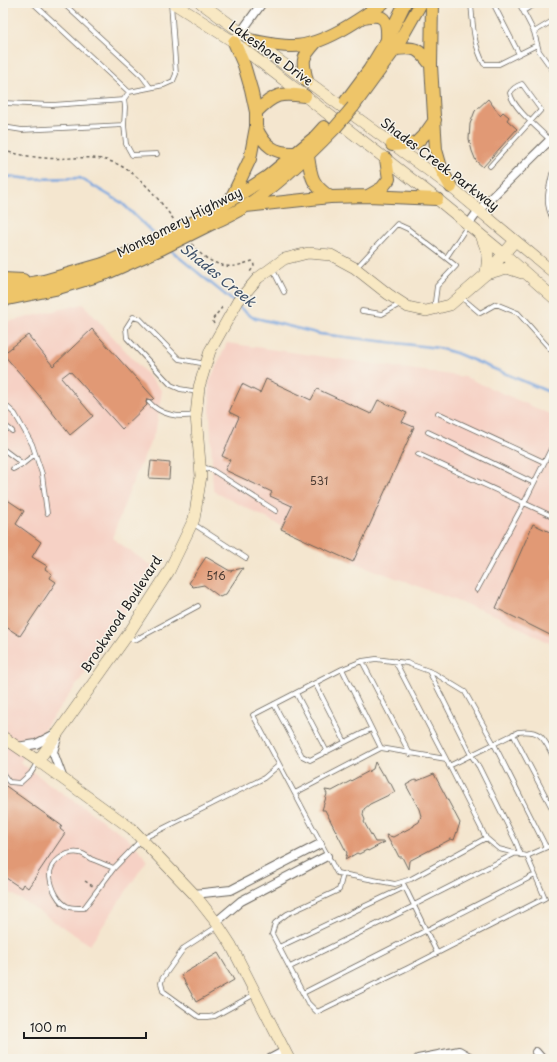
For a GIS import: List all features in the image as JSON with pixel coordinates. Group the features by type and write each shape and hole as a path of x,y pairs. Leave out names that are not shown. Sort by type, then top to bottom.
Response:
{"main road":[{"path":"231,199 250,160 256,127 256,112 244,65 242,38 279,46 294,46 316,42 363,17 383,3"},
{"path":"391,44 405,3"},
{"name":"Montgomery Highway","path":"211,219 231,199 267,176 314,138 349,104 421,3"},
{"path":"432,3 431,65 438,157 442,171 451,187"},
{"path":"363,17 375,15 383,18 387,26 391,44"},
{"path":"307,81 302,62 306,54 316,42"},
{"path":"391,44 411,47 422,52 431,65"},
{"name":"Montgomery Highway","path":"349,104 369,70 391,44"},
{"path":"256,112 269,100 284,94 305,96"},
{"path":"392,145 416,143 425,134 435,120"},
{"name":"Montgomery Highway","path":"3,300 55,289 105,268 158,241 246,206 284,178 308,156 331,122"},
{"path":"256,127 262,139 273,149 285,153 295,153"},
{"path":"308,156 311,177 321,191 330,197"},
{"path":"368,196 382,188 389,179 386,159"},
{"path":"246,206 330,197 368,196 437,199"},
{"name":"Montgomery Highway","path":"3,288 105,268"},
{"path":"3,279 44,281"}],"street":[{"name":"Lakeshore Drive","path":"172,3 242,38 307,81"},
{"name":"Lakeshore Drive","path":"201,3 242,38 331,122"},
{"path":"242,38 262,3"},
{"name":"Shades Creek Parkway","path":"307,81 451,187 554,273"},
{"path":"331,122 386,159 437,199 504,254 554,298"},
{"path":"468,225 479,210 552,138"},
{"path":"482,237 488,254 486,274 507,268 526,274"},
{"name":"Brookwood Boulevard","path":"38,761 126,636 169,571 194,519 200,476 196,415 199,387 218,327 258,278 284,259 308,253 331,255 356,268 408,307 426,311 450,305 486,274 515,241"},
{"name":"Brookwood Boulevard","path":"18,746 36,744 58,733"},
{"name":"Brookwood Boulevard","path":"58,733 53,752 63,779"},
{"path":"3,737 18,746 132,829 194,894 231,945 287,1055 270,1059"},
{"path":"194,894 231,890 320,844"},
{"path":"217,924 241,901 327,856"},
{"path":"418,1059 459,1051 473,1059"},
{"path":"536,1052 542,1059"}],"lane":[{"path":"33,3 129,92"},
{"path":"63,3 142,76 150,87"},
{"path":"157,154 132,155 126,144 124,100 129,92 164,85 173,81 176,74 172,3"},
{"path":"471,3 474,38 477,51 484,64 499,64 537,45"},
{"path":"493,3 519,54"},
{"path":"519,3 534,32 539,51 554,72"},
{"path":"523,11 537,3"},
{"path":"534,32 554,20"},
{"path":"490,166 531,122 541,110 522,84 513,88 510,93 510,99 531,122 552,138"},
{"path":"3,103 52,105 124,100"},
{"path":"3,127 22,130 124,125"},
{"path":"554,172 552,174 547,196 551,216 554,221"},
{"path":"547,196 554,197"},
{"path":"356,268 397,224 408,229 456,266 437,286 434,309"},
{"path":"446,258 468,225"},
{"path":"272,268 284,292"},
{"path":"460,296 480,313 496,304 518,314 554,352"},
{"path":"362,311 382,314 402,303"},
{"path":"198,392 180,389 171,385 127,338 126,328 133,317 140,319 179,359 206,364"},
{"path":"149,402 152,406 162,412 174,416 186,417 196,415"},
{"path":"3,403 16,414 32,444 42,474 47,513"},
{"path":"438,413 544,462"},
{"path":"3,424 12,431"},
{"path":"428,432 534,483"},
{"path":"477,590 524,503 554,443"},
{"path":"3,450 23,464"},
{"path":"13,469 23,464 35,454"},
{"path":"418,454 554,517"},
{"path":"200,466 212,470 276,511"},
{"path":"192,523 246,558"},
{"path":"126,636 134,640 198,606"},
{"path":"486,838 411,879 395,884 337,873 320,844 295,793 253,715 362,660 376,659 395,661 429,671 465,692 494,744 546,847"},
{"path":"362,660 410,754"},
{"path":"395,661 486,838 499,849 526,856 554,844"},
{"path":"342,669 381,748"},
{"path":"429,671 510,828 521,855"},
{"path":"315,683 345,742"},
{"path":"296,693 327,752"},
{"path":"274,704 302,756 310,760 371,729"},
{"path":"449,766 513,734 529,731 537,733 545,741 554,758"},
{"path":"513,734 554,812"},
{"path":"295,793 381,748 446,759"},
{"path":"3,774 9,782 20,782 31,773 38,761"},
{"path":"114,868 80,853 70,853 61,857 53,866 50,876 55,893 60,901 68,907 84,908 114,868 142,839 264,778 279,765"},
{"path":"290,967 414,906 516,853"},
{"path":"343,874 339,890 287,914 275,923 272,934 308,1003 317,1012 545,898 526,856"},
{"path":"303,993 426,929 535,875"},
{"path":"402,882 437,953"},
{"path":"279,947 405,887"},
{"path":"217,924 184,948 162,979 161,983 163,991 199,1017 208,1018 215,1016 256,994"}],"path":[{"path":"3,152 45,158 92,158 111,162 129,172 146,186 178,226"},
{"path":"191,243 200,254 212,262 222,265 234,266 254,261 254,266 249,272"},
{"path":"213,319 212,321 218,327"},
{"path":"85,881 98,890"}],"shaded area":[{"path":"83,304 162,391 156,429 132,484 112,538 153,567 88,669 20,762 125,836 147,860 90,945 3,888 3,323"},
{"path":"227,343 465,377 554,416 554,645 497,616 353,562 213,491 209,383"}],"building":[{"path":"488,99 500,115 503,112 509,117 507,120 517,129 483,167 476,161 472,151 469,139 470,124 475,111"},
{"path":"92,329 154,398 152,400 147,399 147,405 122,429 70,371 61,378 93,416 70,435 37,393 3,354 28,335 53,366"},
{"path":"266,379 311,400 317,389 371,414 378,400 407,413 402,422 414,427 353,562 281,529 292,506 270,496 272,492 225,470 230,460 222,456 239,417 229,412 242,384 260,393"},
{"path":"151,461 170,463 169,479 149,478"},
{"path":"3,497 24,511 16,524 41,542 32,557 47,566 45,569 52,574 50,578 56,582 20,636 3,625"},
{"path":"533,524 554,534 554,637 496,608"},
{"path":"206,557 230,571 243,568 226,594 220,597 204,585 193,587 189,583"},
{"path":"375,762 388,782 390,782 395,792 370,804 364,809 363,815 365,820 364,822 375,842 385,842 368,851 367,850 359,854 357,853 345,860 347,853 325,810 322,810 327,794 325,790 332,791 373,769"},
{"path":"434,774 460,823 454,840 451,839 409,861 408,869 402,857 399,857 386,835 393,837 419,822 421,816 419,809 406,785 415,780 417,781"},
{"path":"3,784 62,826 60,829 65,833 28,888 23,884 21,888 3,876"},
{"path":"218,953 234,980 196,1002 181,975"}],"waterway":[{"name":"Shades Creek","path":"3,176 32,179 80,178 122,203 158,238"},
{"name":"Shades Creek","path":"169,248 234,302"},
{"name":"Shades Creek","path":"238,306 252,317 320,334 438,348 456,353 554,394"}]}
